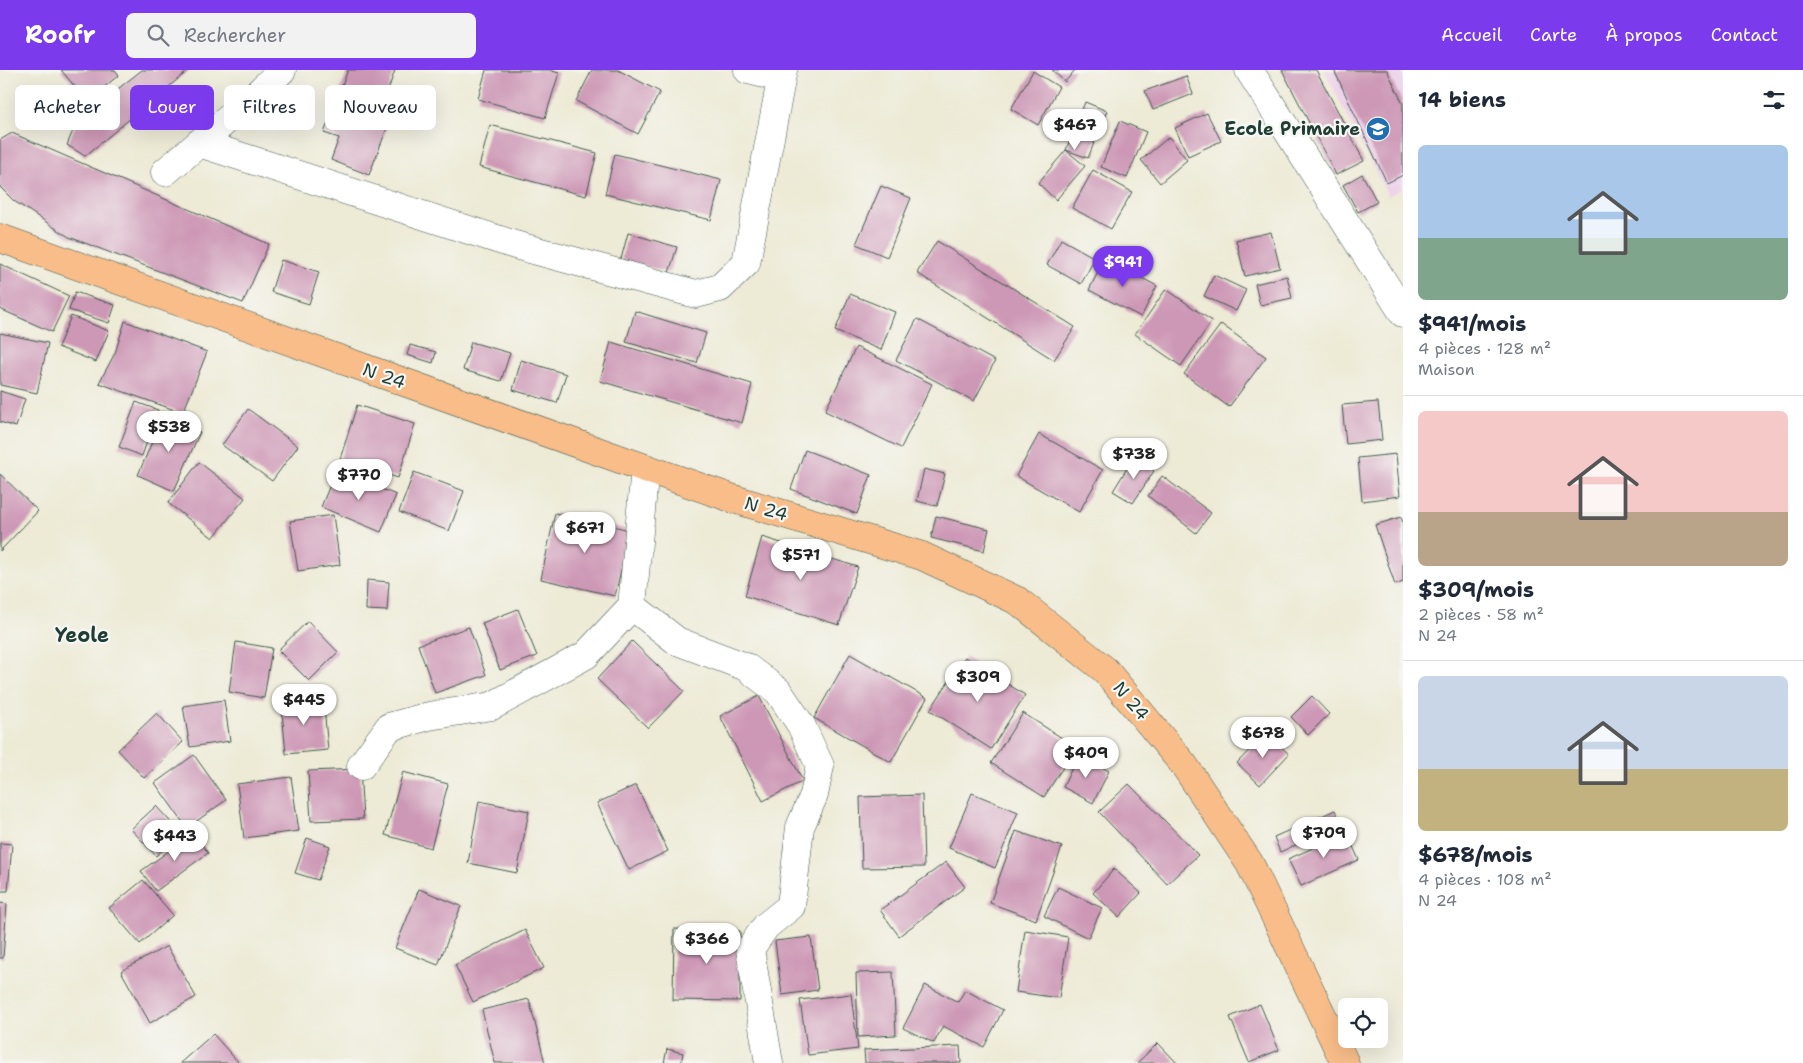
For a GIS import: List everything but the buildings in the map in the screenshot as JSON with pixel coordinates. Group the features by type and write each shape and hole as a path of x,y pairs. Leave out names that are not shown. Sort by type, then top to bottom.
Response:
{"main road":[{"name":"N 24","path":"0,238 734,499 922,556 1018,601 1105,670 1184,765 1250,864 1345,1063"}],"street":[{"path":"165,172 254,97 282,70"},
{"path":"199,144 515,245 696,294 720,288 746,264 782,74 748,70"},
{"path":"1249,70 1403,313"},
{"path":"361,766 389,727 429,716 492,706 586,656 632,606 645,468"},
{"path":"632,606 677,641 746,667 778,691 801,725 820,766 814,795 800,827 791,906 766,926 750,949 769,1063"}],"shaded area":[{"name":"Ecole Primaire","path":"1324,70 1403,70 1403,188 1388,196"}],"place":[{"name":"Ecole Primaire","path":"1378,129"}],"district":[{"name":"Yeole","path":"82,635"}]}
